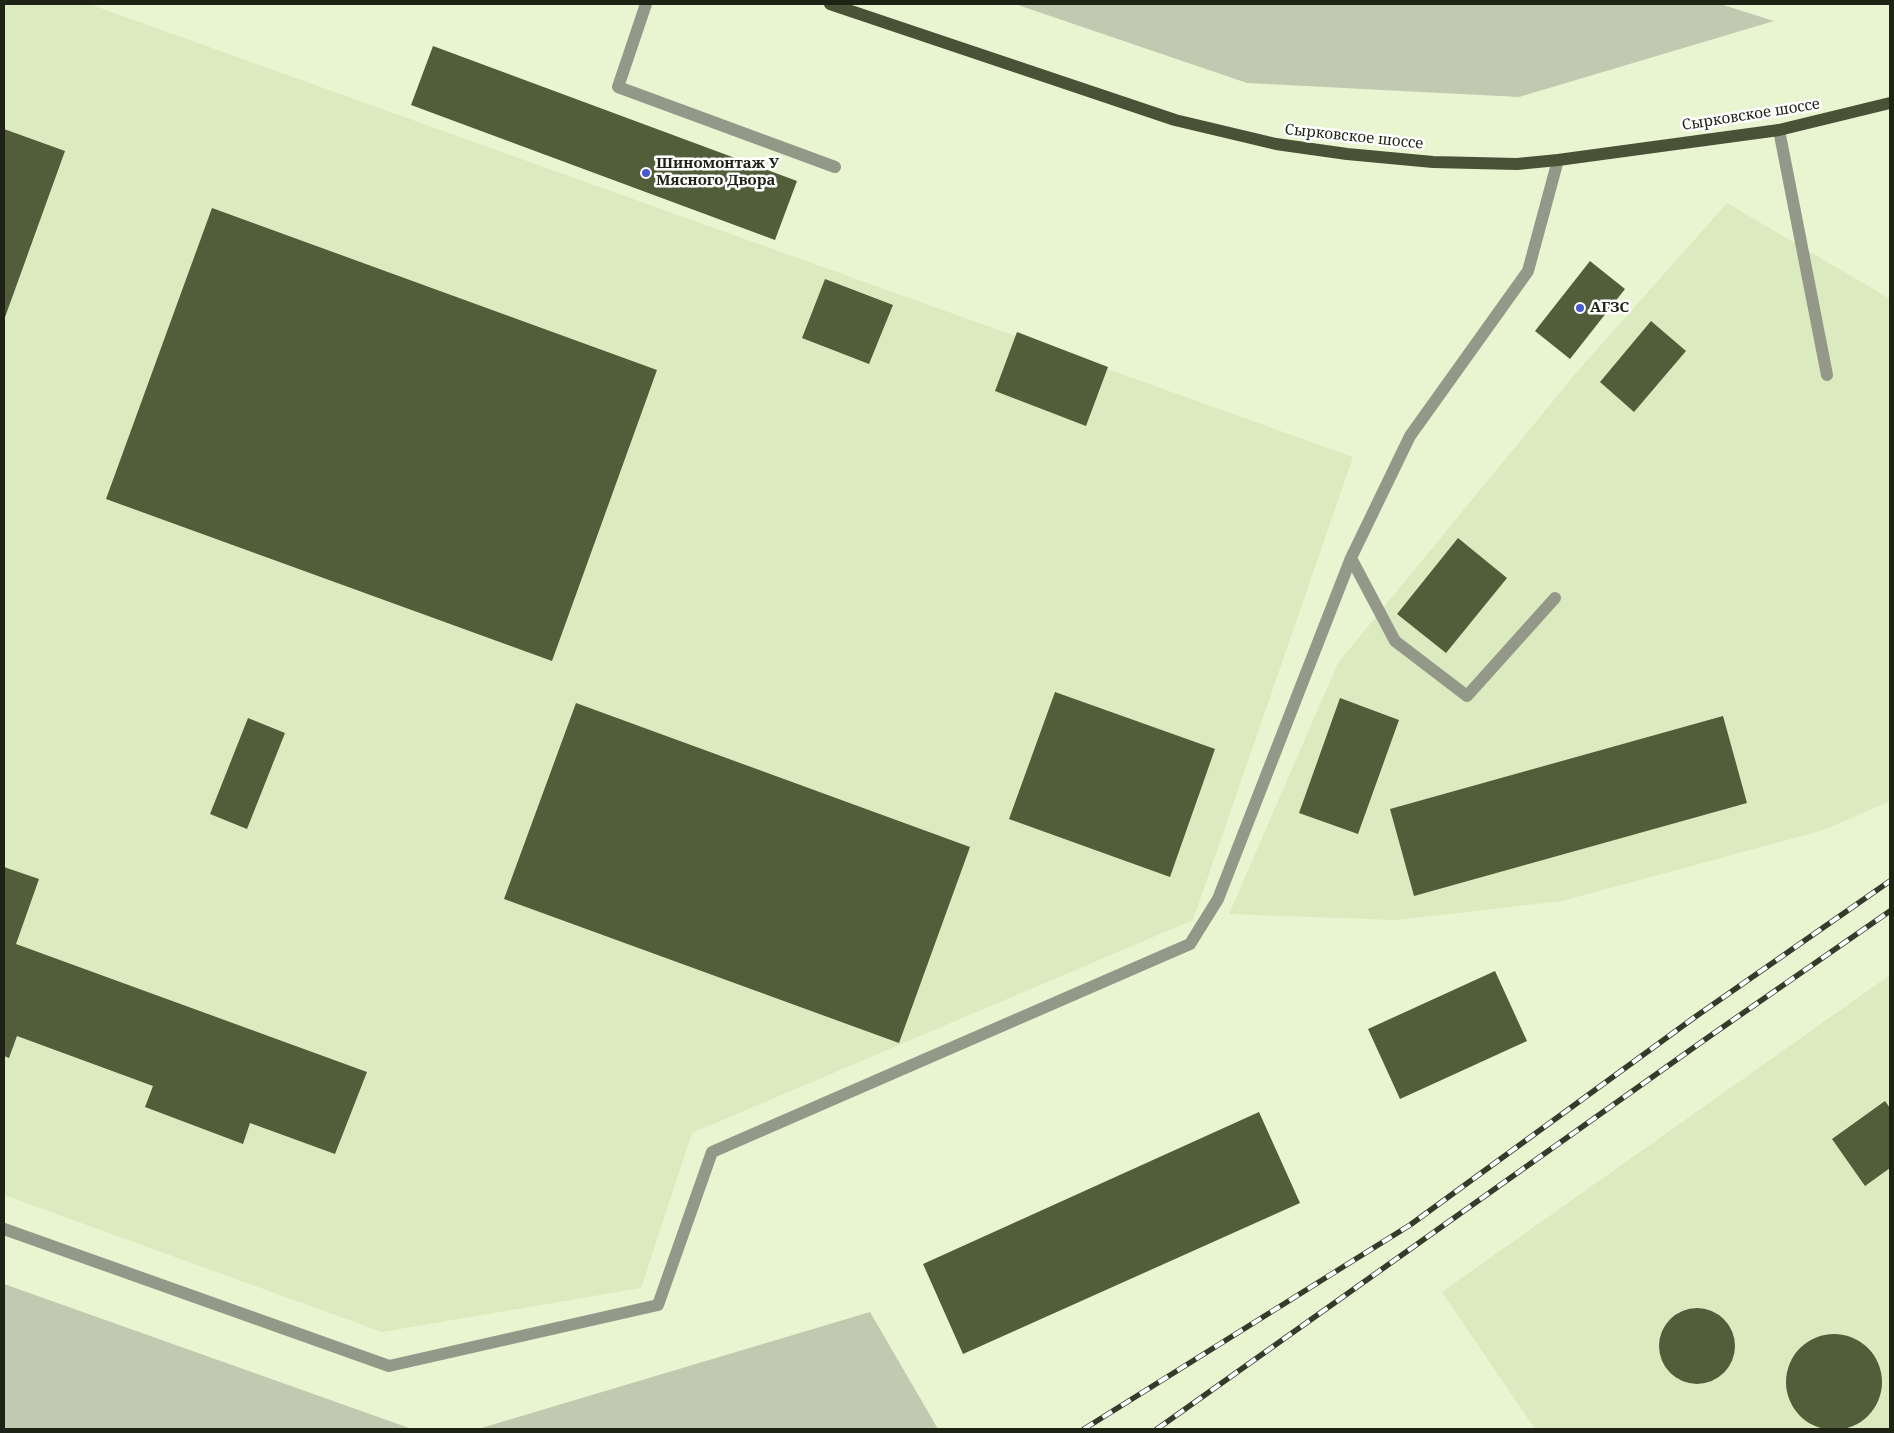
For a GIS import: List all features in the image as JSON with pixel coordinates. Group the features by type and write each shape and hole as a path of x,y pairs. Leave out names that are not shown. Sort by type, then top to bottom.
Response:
{"main road":[{"name":"Сырковское шоссе","path":"830,4 1175,120 1276,144 1347,154 1433,162 1517,164 1779,130 1890,104"}],"lane":[{"path":"646,4 618,87 835,167"},
{"path":"1779,130 1827,374"},
{"path":"4,1229 389,1366 658,1305 712,1152 1190,944 1218,899 1351,558 1410,436 1528,270 1558,160"},
{"path":"1351,558 1395,641 1468,696 1555,598"}],"shaded area":[{"path":"4,4 89,4 1353,457 1193,920 692,1133 641,1288 382,1332 4,1195"},
{"path":"1015,4 1720,4 1774,21 1519,97 1247,83"},
{"path":"1727,203 1890,299 1890,801 1824,830 1562,901 1396,920 1229,914 1338,663 1576,373"},
{"path":"1890,975 1890,1429 1535,1429 1442,1292"},
{"path":"4,1284 412,1429 4,1429"},
{"path":"870,1312 938,1429 478,1429"}],"building":[{"path":"433,46 797,181 775,240 411,105"},
{"path":"4,129 65,151 4,320"},
{"path":"212,208 657,370 552,661 106,499"},
{"path":"1590,261 1625,289 1570,359 1535,331"},
{"path":"825,279 893,305 869,364 802,338"},
{"path":"1651,321 1686,351 1634,412 1600,382"},
{"path":"1017,332 1108,367 1086,426 995,391"},
{"path":"1458,538 1507,578 1446,653 1397,614"},
{"path":"1055,692 1215,749 1170,877 1009,819"},
{"path":"1340,698 1399,720 1358,834 1299,813"},
{"path":"576,703 970,847 899,1043 504,899"},
{"path":"1723,716 1747,803 1414,896 1390,809"},
{"path":"248,718 285,733 247,829 210,814"},
{"path":"4,867 39,879 16,944 367,1072 335,1154 250,1123 243,1144 145,1107 153,1086 17,1036 9,1058 4,1056"},
{"path":"1495,971 1527,1041 1400,1099 1368,1029"},
{"path":"1885,1101 1890,1108 1890,1168 1865,1186 1832,1139"},
{"path":"1259,1112 1300,1203 963,1354 923,1264"},
{"path":"1697,1308 1712,1311 1724,1319 1732,1331 1735,1346 1732,1361 1724,1373 1712,1381 1697,1384 1682,1381 1670,1373 1662,1361 1659,1346 1662,1331 1670,1319 1682,1311"},
{"path":"1834,1334 1852,1338 1868,1348 1878,1364 1882,1382 1878,1400 1868,1416 1852,1426 1834,1430 1816,1426 1800,1416 1790,1400 1786,1382 1790,1364 1800,1348 1816,1338"}],"railway":[{"path":"1084,1429 1410,1225 1695,1017 1890,881"},
{"path":"1157,1429 1710,1036 1890,911"}],"place":[{"name":"Шиномонтаж У Мясного Двора","path":"646,173"},
{"name":"АГЗС","path":"1580,308"}]}
